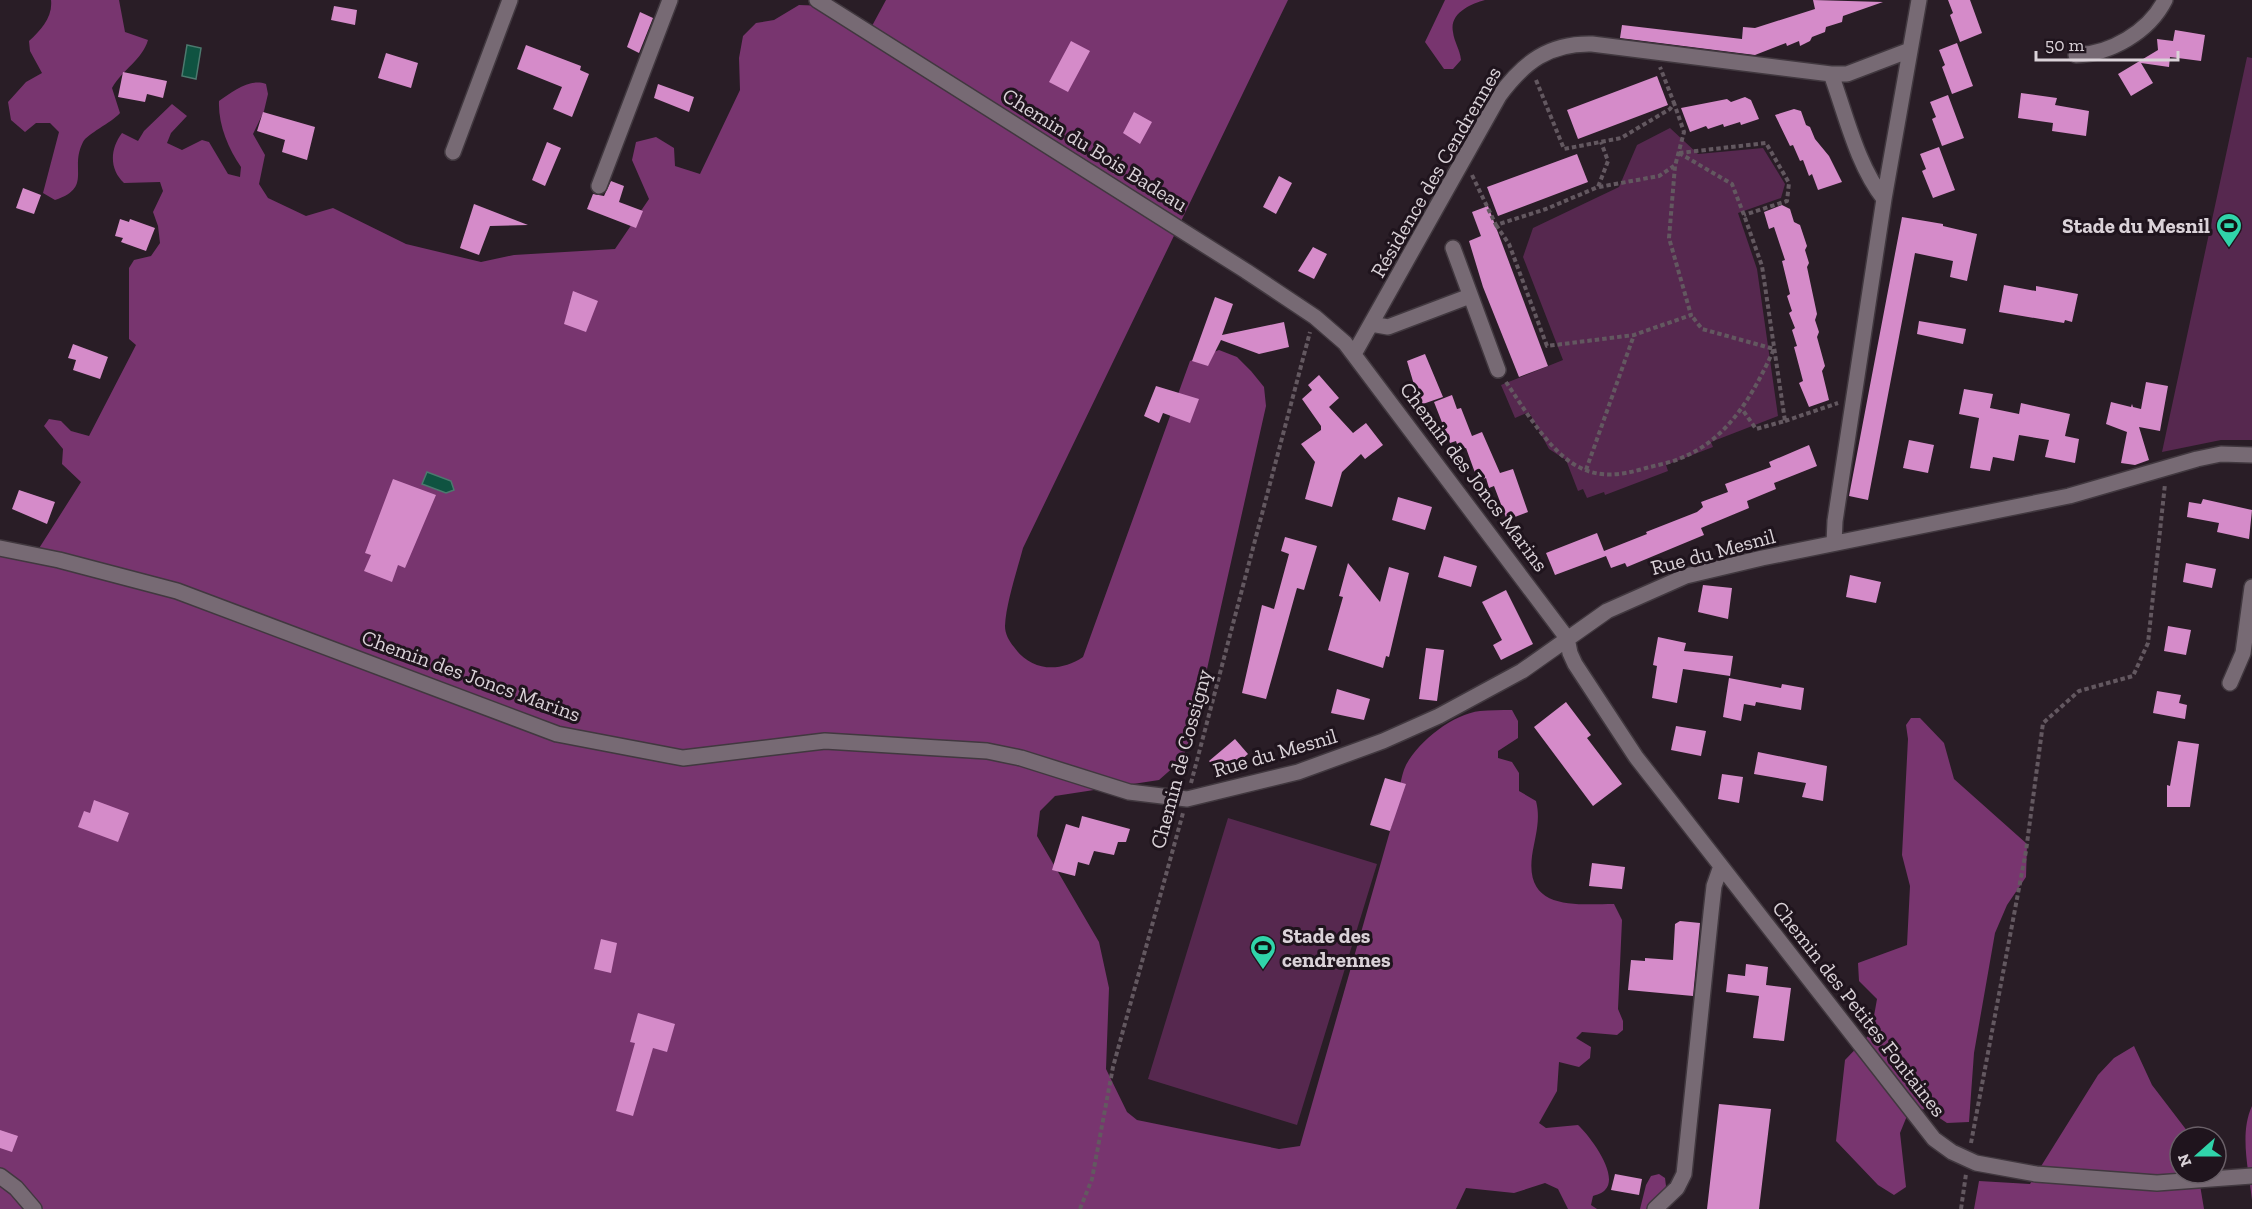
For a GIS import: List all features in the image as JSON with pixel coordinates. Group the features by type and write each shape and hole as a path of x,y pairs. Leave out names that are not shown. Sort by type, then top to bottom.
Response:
{"street":[{"path":"453,152 510,0"},
{"path":"599,186 670,0"},
{"name":"Chemin du Bois Badeau","path":"817,0 1154,212 1315,317 1350,348"},
{"path":"1834,543 1884,199 1919,0"},
{"path":"2076,56 2098,54 2144,28 2165,0"},
{"name":"Résidence des Cendrennes","path":"1350,348 1371,324 1499,96 1519,70 1528,63 1552,51 1578,44 1846,74 1910,50"},
{"path":"1831,74 1867,170 1874,186 1884,199"},
{"path":"1453,248 1498,370"},
{"path":"1371,324 1388,327 1470,296"},
{"name":"Chemin des Joncs Marins","path":"1350,348 1567,638"},
{"name":"Rue du Mesnil","path":"1186,799 1298,772 1383,741 1491,689 1626,601 1686,576 1834,543 2069,496 2166,466 2221,454 2252,455"},
{"name":"Chemin des Joncs Marins","path":"0,548 69,562 177,591 557,734 683,758 825,741 987,751 1021,758 1129,792 1186,799"},
{"path":"2230,683 2243,653 2252,587"},
{"name":"Chemin des Petites Fontaines","path":"1567,638 1575,664 1636,757 1934,1139 1968,1160 1999,1169 2036,1174 2157,1183 2252,1176"},
{"path":"1655,1209 1677,1188 1684,1174 1714,886 1721,866"},
{"path":"0,1176 16,1188 34,1209"}],"path":[{"path":"1654,52 1684,132 1675,166 1669,238 1691,315 1702,329 1774,349"},
{"path":"1528,63 1564,149 1621,138 1670,109 1674,103"},
{"path":"1598,187 1608,161 1601,142"},
{"path":"1679,153 1766,143 1789,183 1787,201 1744,215"},
{"path":"1679,153 1732,184 1762,267 1785,421"},
{"path":"1461,164 1471,173 1509,244 1547,346 1634,335 1691,315"},
{"path":"1497,225 1546,209 1598,187 1659,176 1675,166"},
{"name":"Chemin de Cossigny","path":"1080,1209 1092,1179 1113,1067 1315,317"},
{"path":"1586,470 1634,335"},
{"path":"1498,370 1539,430 1570,462 1597,475 1625,474 1682,458 1713,439 1742,409 1755,391 1774,349"},
{"path":"1742,409 1756,429 1854,398"},
{"path":"1961,1209 1968,1160 2026,850 2043,723 2079,691 2133,676 2148,643 2166,466"}],"shaded area":[{"path":"51,0 119,0 125,32 148,40 137,59 112,88 120,113 83,142 79,152 77,183 67,195 55,200 43,193 59,132 50,123 36,123 25,132 11,120 8,102 26,82 42,73 30,51 29,41 48,18"},
{"path":"886,0 1288,0 1023,548 1006,617 1005,629 1009,640 1029,661 1037,665 1055,667 1064,666 1083,657 1190,361 1219,350 1237,357 1264,387 1266,406 1190,745 1176,765 1159,780 1055,796 1040,811 1037,836 1099,942 1109,988 1106,1069 1127,1112 1137,1120 1279,1149 1300,1146 1396,810 1406,765 1428,738 1459,717 1480,711 1512,710 1518,721 1518,738 1498,751 1498,758 1512,762 1519,773 1519,791 1536,801 1538,822 1532,856 1532,874 1537,887 1556,901 1614,904 1622,920 1618,1009 1623,1021 1623,1030 1617,1035 1582,1032 1576,1038 1591,1047 1590,1058 1579,1067 1559,1062 1557,1091 1539,1123 1546,1128 1578,1125 1589,1137 1606,1165 1609,1175 1609,1183 1605,1190 1593,1196 1591,1205 1597,1209 1568,1209 1558,1189 1545,1183 1514,1193 1466,1188 1456,1209 0,1209 0,551 31,561 81,482 62,464 63,449 44,426 49,419 61,421 71,431 89,436 136,345 129,339 129,268 134,260 151,256 160,243 153,212 163,191 160,182 124,183 119,177 114,165 113,152 122,133 138,141 144,131 172,104 187,116 171,133 167,143 182,150 202,140 209,142 228,174 240,177 241,167 228,144 222,127 219,101 247,84 266,84 268,94 264,111 253,134 265,155 259,184 268,198 306,216 333,208 406,244 481,262 514,255 615,249 649,199 632,160 636,142 656,137 674,148 675,166 700,174 740,90 739,58 743,36 756,23 774,20 799,5 827,6 866,37"},
{"path":"1445,0 1485,0 1462,10 1454,20 1454,36 1461,60 1453,69 1444,69 1425,42"},
{"path":"187,45 201,48 196,79 182,76"},
{"name":"Stade du Mesnil","path":"2247,57 2252,58 2252,440 2221,440 2162,452"},
{"path":"1670,128 1698,154 1763,148 1785,184 1781,198 1738,213 1757,269 1778,416 1711,442 1713,447 1666,465 1668,471 1605,495 1604,492 1587,498 1583,489 1578,491 1566,460 1549,449 1529,412 1515,418 1501,385 1563,360 1523,257 1533,228 1619,187 1637,145"},
{"path":"427,472 451,481 454,490 446,493 422,484"},
{"path":"1911,718 1920,718 1944,743 1954,779 2027,844 2026,877 2007,905 1995,933 1974,1053 1969,1122 1947,1123 1926,1109 1909,1111 1900,1133 1906,1187 1894,1195 1878,1185 1836,1141 1845,1060 1871,1033 1877,999 1859,981 1858,963 1907,945 1910,886 1902,855 1908,739 1906,725"},
{"name":"Stade des cendrennes","path":"1228,818 1377,864 1297,1125 1148,1079"},
{"path":"2134,1046 2152,1085 2183,1125 2168,1125 2168,1185 2200,1185 2204,1209 1974,1209 1979,1181 2030,1184 2098,1075 2114,1058"},
{"path":"2252,1106 2252,1200 2245,1140"},
{"path":"1659,1174 1665,1178 1666,1186 1658,1209 1640,1209 1646,1185 1651,1176"}],"building":[{"path":"1813,0 1883,2 1843,16 1842,22 1826,27 1825,32 1812,37 1810,41 1800,46 1799,41 1787,46 1786,43 1755,55 1620,38 1622,25 1742,39 1743,27 1755,28 1815,9"},
{"path":"1948,0 1970,0 1982,33 1960,42 1950,15 1953,13"},
{"path":"334,6 357,10 355,25 331,20"},
{"path":"640,12 653,18 639,53 627,47"},
{"path":"2175,30 2205,35 2201,61 2170,57 2169,67 2141,63 2153,83 2131,96 2118,74 2158,50 2157,39 2173,41"},
{"path":"1071,41 1090,51 1068,92 1049,82"},
{"path":"1957,43 1973,86 1952,94 1942,67 1945,65 1939,50"},
{"path":"526,45 581,66 580,70 589,74 572,117 553,109 562,87 517,69"},
{"path":"386,53 418,63 411,88 378,78"},
{"path":"123,72 167,81 163,98 147,94 145,102 118,97"},
{"path":"1657,76 1668,105 1578,139 1567,110"},
{"path":"658,84 694,97 689,112 654,98"},
{"path":"2021,93 2057,98 2055,105 2089,111 2086,136 2052,131 2053,123 2018,118"},
{"path":"1948,95 1964,138 1942,146 1932,119 1936,117 1930,102"},
{"path":"1745,97 1751,100 1759,119 1741,125 1740,122 1724,127 1723,124 1708,129 1706,126 1690,132 1681,108 1727,99 1731,102"},
{"path":"1794,109 1801,111 1806,125 1810,127 1815,139 1829,156 1842,182 1818,190 1812,174 1809,176 1803,160 1800,161 1793,145 1790,146 1775,115"},
{"path":"263,112 315,127 307,160 282,152 285,140 257,131"},
{"path":"1134,112 1152,122 1140,144 1123,133"},
{"path":"547,142 561,148 545,186 532,180"},
{"path":"1939,147 1955,190 1933,198 1922,171 1926,169 1920,154"},
{"path":"1577,154 1588,182 1498,216 1487,187"},
{"path":"1279,176 1292,183 1276,214 1263,207"},
{"path":"611,181 624,186 619,202 643,211 636,228 587,209 593,194 604,196"},
{"path":"23,188 41,195 34,214 16,208"},
{"path":"474,204 528,225 490,226 479,255 460,248"},
{"path":"1782,205 1790,209 1794,222 1800,225 1807,246 1805,250 1809,263 1807,267 1819,332 1817,337 1825,366 1822,371 1829,400 1809,407 1799,383 1803,381 1794,347 1797,346 1792,330 1795,328 1789,313 1792,311 1787,296 1790,294 1782,261 1785,260 1774,227 1769,229 1764,212"},
{"path":"1488,206 1548,366 1519,377 1483,287 1469,241 1481,236 1472,212"},
{"path":"1902,217 1943,224 1943,226 1977,234 1967,281 1950,277 1953,261 1915,253 1868,500 1849,496"},
{"path":"120,219 129,222 130,219 155,228 146,251 121,242 123,238 115,236"},
{"path":"1313,247 1327,254 1314,279 1298,271"},
{"path":"2004,285 2036,291 2036,286 2078,294 2072,322 2065,320 2064,323 1999,312"},
{"path":"573,291 598,301 586,332 564,324"},
{"path":"1215,297 1233,304 1222,335 1284,322 1289,347 1259,354 1221,340 1208,366 1192,361"},
{"path":"1919,321 1966,329 1963,344 1917,334"},
{"path":"73,344 108,357 100,379 73,370 76,360 68,358"},
{"path":"1425,354 1443,397 1420,405 1407,361"},
{"path":"1319,375 1339,398 1329,407 1353,433 1366,423 1383,445 1365,459 1361,454 1342,472 1332,507 1305,499 1315,462 1301,444 1321,430 1321,426 1302,399 1312,390 1308,385"},
{"path":"2146,382 2168,386 2160,431 2139,427 2149,460 2135,465 2121,463 2127,432 2106,424 2111,402 2131,407 2132,404 2133,407 2141,409"},
{"path":"1156,386 1199,399 1190,423 1163,413 1159,423 1144,416"},
{"path":"1964,389 1993,394 1990,408 2019,414 2021,403 2070,414 2065,436 2079,439 2075,463 2045,457 2049,440 2019,435 2014,461 1993,457 1990,471 1970,468 1979,418 1959,414"},
{"path":"1452,395 1457,409 1461,408 1472,436 1482,432 1500,473 1513,469 1528,512 1507,520 1494,486 1489,488 1486,478 1478,481 1466,448 1459,450 1456,441 1450,443 1434,402"},
{"path":"1909,440 1934,445 1928,473 1903,468"},
{"path":"1809,445 1817,466 1774,483 1776,489 1747,501 1749,508 1701,528 1704,535 1627,567 1625,563 1611,568 1606,556 1555,575 1546,553 1597,533 1604,551 1647,534 1646,532 1697,512 1703,507 1701,502 1728,492 1725,484 1771,467 1769,462"},
{"path":"393,479 436,495 405,568 398,565 392,582 364,571 371,555 365,553"},
{"path":"19,490 55,502 47,524 12,509"},
{"path":"1398,497 1432,507 1425,530 1392,520"},
{"path":"2203,499 2252,510 2249,539 2217,532 2219,523 2187,517 2189,502 2201,504"},
{"path":"1285,537 1317,546 1304,590 1297,588 1266,699 1242,693 1262,605 1274,609 1289,554 1281,551"},
{"path":"1444,556 1477,566 1471,587 1438,577"},
{"path":"1348,563 1380,602 1389,567 1409,573 1389,657 1386,656 1383,668 1328,650 1343,597 1339,596"},
{"path":"2186,563 2216,569 2212,588 2183,582"},
{"path":"1850,575 1881,582 1876,603 1846,597"},
{"path":"1703,585 1732,588 1728,619 1698,612"},
{"path":"1506,590 1533,644 1501,660 1493,645 1502,640 1482,602"},
{"path":"2168,626 2191,630 2186,655 2164,651"},
{"path":"1658,637 1686,643 1684,651 1733,656 1730,676 1683,669 1677,703 1652,698 1657,666 1653,665"},
{"path":"1426,648 1444,650 1437,701 1419,699"},
{"path":"1729,678 1781,688 1782,684 1804,688 1801,710 1756,702 1755,706 1744,704 1741,721 1723,717"},
{"path":"1337,689 1370,699 1364,720 1331,713"},
{"path":"2157,691 2181,695 2179,703 2187,705 2185,719 2153,713"},
{"path":"1566,702 1591,735 1587,738 1622,784 1593,806 1534,727"},
{"path":"1676,726 1706,731 1701,756 1671,750"},
{"path":"1235,739 1248,754 1222,777 1209,761"},
{"path":"2178,741 2199,744 2190,807 2167,807 2167,785 2170,786"},
{"path":"1758,752 1827,766 1823,801 1802,797 1806,783 1754,774"},
{"path":"1722,774 1743,777 1739,803 1718,799"},
{"path":"1385,778 1406,784 1390,831 1370,825"},
{"path":"94,800 129,813 118,842 78,827 84,811 90,813"},
{"path":"1082,816 1130,829 1126,842 1118,842 1114,855 1094,851 1089,865 1078,862 1075,876 1052,870 1066,824 1079,828"},
{"path":"1592,863 1625,867 1622,889 1589,886"},
{"path":"1680,921 1700,923 1693,996 1628,990 1631,960 1645,961 1645,958 1673,960 1675,924"},
{"path":"601,939 617,943 611,973 594,969"},
{"path":"1746,964 1768,967 1766,985 1791,988 1784,1041 1753,1038 1759,996 1726,992 1728,974 1745,976"},
{"path":"638,1013 675,1024 667,1052 653,1048 633,1116 616,1111 635,1043 630,1042"},
{"path":"1719,1104 1771,1109 1759,1209 1707,1209"},
{"path":"0,1130 18,1136 12,1152 0,1148"},
{"path":"1615,1174 1642,1179 1639,1195 1611,1190"}],"place":[{"name":"Stade du Mesnil","path":"2229,249"},
{"name":"Stade des cendrennes","path":"1263,971"}]}
